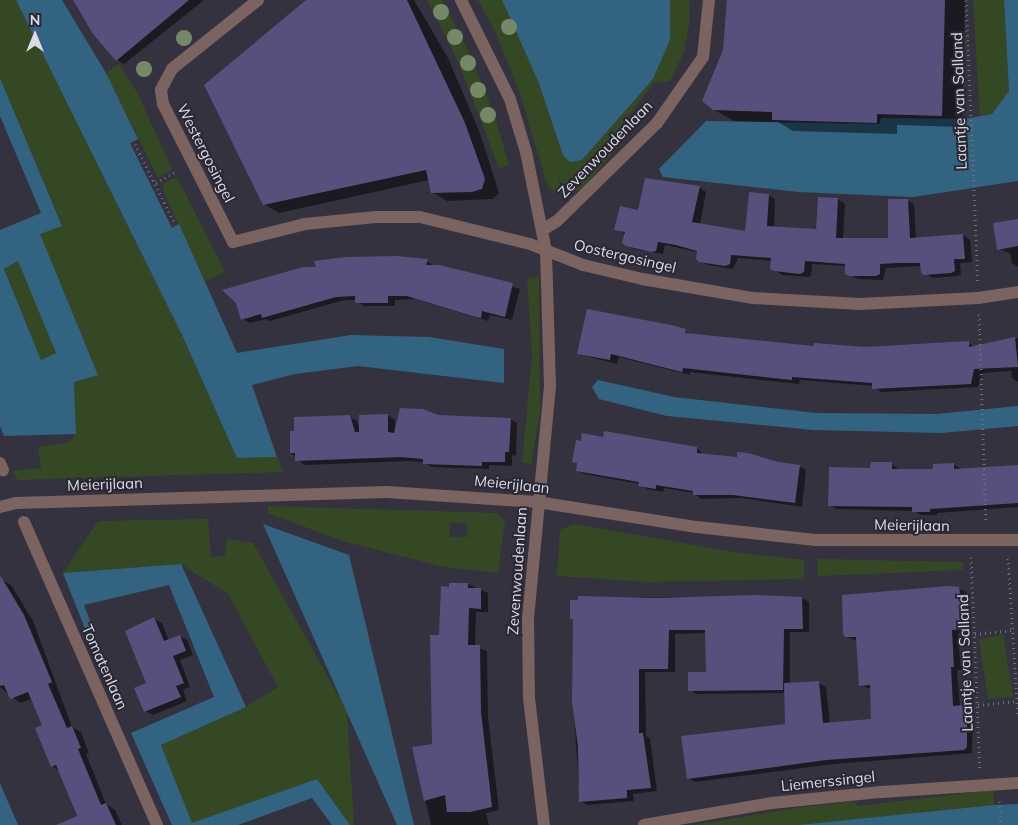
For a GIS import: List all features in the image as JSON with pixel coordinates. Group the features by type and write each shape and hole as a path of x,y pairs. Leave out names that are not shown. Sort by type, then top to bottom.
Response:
{"street":[{"name":"Westergosingel","path":"233,242 163,104 161,90 172,69 258,0"},
{"name":"Zevenwoudenlaan","path":"461,0 510,98 546,251 550,386 537,502 528,648 530,698 544,825"},
{"name":"Zevenwoudenlaan","path":"542,230 557,221 657,123 704,57 709,0"},
{"name":"Oostergosingel","path":"233,242 305,224 376,217 420,217 546,251 567,260 642,279 753,298 860,304 978,298 1018,292"},
{"name":"Meierijlaan","path":"0,506 16,502 387,492 537,502 697,527 815,540 971,542 1013,540"},
{"name":"Tomatenlaan","path":"24,522 157,825"},
{"name":"Liemerssingel","path":"644,825 772,803 981,784 1018,783"}],"path":[{"name":"Laantje van Salland","path":"966,0 975,201"},
{"path":"135,144 174,222"},
{"path":"156,183 176,171"},
{"path":"984,398 987,541"},
{"path":"1013,540 1012,630 1018,717"},
{"name":"Laantje van Salland","path":"971,542 981,784"},
{"path":"975,634 1012,630"},
{"path":"978,705 1017,701"},
{"path":"1000,793 1002,825"}],"green space":[{"path":"0,0 16,0 182,335 237,458 277,457 284,472 18,480 12,471 41,468 38,447 69,442 76,434 74,382 98,374 39,234 62,225 0,78"},
{"path":"427,0 442,0 471,57 495,117 509,165 499,168 458,61"},
{"path":"478,0 502,0 538,81 563,155 582,160 653,79 670,40 670,0 689,0 690,20 684,52 670,81 654,83 619,128 629,133 584,187 569,195 555,193 547,185 520,93 495,31"},
{"path":"973,0 1004,0 1009,91 992,114 980,116"},
{"path":"119,64 138,94 172,169 158,178 106,73"},
{"path":"177,177 225,272 205,281 164,193 163,184"},
{"path":"19,261 56,354 41,360 4,268"},
{"path":"539,277 540,412 531,464 522,462 532,356 527,278"},
{"path":"268,506 497,513 505,522 498,573 445,567 346,542 267,513","holes":["450,522 467,523 467,537 450,537"]},
{"path":"208,519 211,557 225,556 227,539 253,543 347,711 354,825 350,825 317,779 192,824 161,745 246,707 278,687 228,594 181,564 63,573 98,521"},
{"path":"574,524 734,552 804,560 804,579 648,582 557,576 560,530"},
{"path":"817,559 963,562 963,570 818,576"},
{"path":"1003,634 1013,697 988,699 979,640"},
{"path":"994,790 994,805 798,825 693,825 803,807 853,802 858,806"}],"water":[{"path":"16,0 62,0 106,73 138,139 130,143 172,228 179,224 237,353 351,335 429,337 504,349 504,383 358,366 295,374 252,385 277,457 237,458 182,335"},
{"path":"502,0 670,0 670,40 653,79 582,160 570,162 563,155 538,81"},
{"path":"1004,0 1018,0 1018,181 913,197 798,192 663,177 659,169 706,121 880,124 881,118 964,119 992,114 1009,91"},
{"path":"0,78 62,226 40,234 98,375 74,382 76,434 4,436 0,426 0,230 41,213 0,116","holes":["18,261 56,353 41,360 4,269"]},
{"path":"598,380 674,397 816,413 937,414 1018,406 1018,426 941,433 813,430 667,416 599,399 592,387"},
{"path":"263,524 349,555 414,825 397,825"},
{"path":"181,564 246,707 161,745 192,823 317,779 350,825 332,825 312,798 238,825 172,825 131,733 214,697 169,585 84,605 104,658 97,659 63,573"},
{"path":"0,783 18,825 0,825"},
{"path":"1018,804 1018,825 798,825 994,805"}],"building":[{"path":"73,0 189,0 116,61 93,34"},
{"path":"306,0 407,0 465,123 485,179 482,189 472,192 431,193 426,170 263,205 204,85"},
{"path":"727,0 945,0 942,116 877,114 877,123 772,120 772,112 713,110 702,101 723,50"},
{"path":"645,178 700,186 692,222 745,231 749,192 769,194 767,226 816,229 818,197 838,198 836,238 888,238 888,199 908,199 910,238 963,234 965,259 954,259 955,271 951,273 924,275 921,273 920,263 897,263 880,264 880,274 876,276 849,276 845,274 845,264 805,261 804,272 800,274 770,269 771,258 731,255 730,264 725,266 699,262 696,259 697,251 676,245 658,242 656,251 651,252 626,246 622,243 625,232 614,230 620,206 638,210"},
{"path":"1018,219 1018,246 997,250 993,223"},
{"path":"396,256 428,259 426,265 439,265 513,283 505,317 482,311 481,318 476,317 407,296 388,296 388,303 355,303 355,296 336,297 262,318 261,314 241,320 236,303 222,290 303,267 316,267 314,261 346,257"},
{"path":"587,309 671,325 686,329 685,333 814,346 814,343 864,347 969,341 969,347 1015,337 1018,367 974,369 971,384 872,389 872,383 792,377 792,380 683,368 682,372 611,354 610,360 577,354"},
{"path":"400,408 423,409 438,415 511,418 509,452 505,452 505,462 482,462 482,466 423,464 423,459 401,457 295,461 295,453 290,453 290,431 294,431 294,417 350,415 355,432 359,432 359,415 388,414 388,432 394,433"},
{"path":"604,431 697,447 697,453 737,457 737,452 748,453 778,462 800,465 795,503 733,495 693,495 693,491 656,485 656,489 638,486 639,482 576,471 577,463 572,462 576,440 581,441 582,433 603,437"},
{"path":"871,462 892,462 892,469 933,469 933,464 954,463 954,469 1018,465 1018,503 930,509 930,512 912,512 912,507 828,506 829,467 870,468"},
{"path":"0,575 24,615 52,682 48,684 67,728 72,726 81,748 78,749 101,805 106,803 116,825 56,825 77,816 56,765 51,767 35,728 42,725 28,692 10,699 4,685 0,686"},
{"path":"449,583 468,583 468,588 481,588 481,609 469,608 468,645 480,645 481,712 492,807 470,812 447,812 445,795 424,801 412,747 432,744 430,635 439,635 441,586 449,587"},
{"path":"949,586 959,587 962,605 962,629 952,630 954,667 951,667 953,706 964,705 967,710 967,747 964,750 826,760 687,779 681,736 785,724 784,683 819,681 823,723 871,719 870,685 859,686 856,637 845,637 843,633 842,595"},
{"path":"754,595 802,597 803,629 784,629 783,690 688,691 688,672 706,672 705,630 669,630 668,669 639,669 639,733 643,733 651,788 627,790 627,798 579,802 578,747 572,702 573,619 570,619 570,600 578,600 578,596 657,598"},
{"path":"154,617 164,641 180,635 186,651 173,656 184,683 176,686 181,697 144,712 134,688 146,683 125,631"}]}
